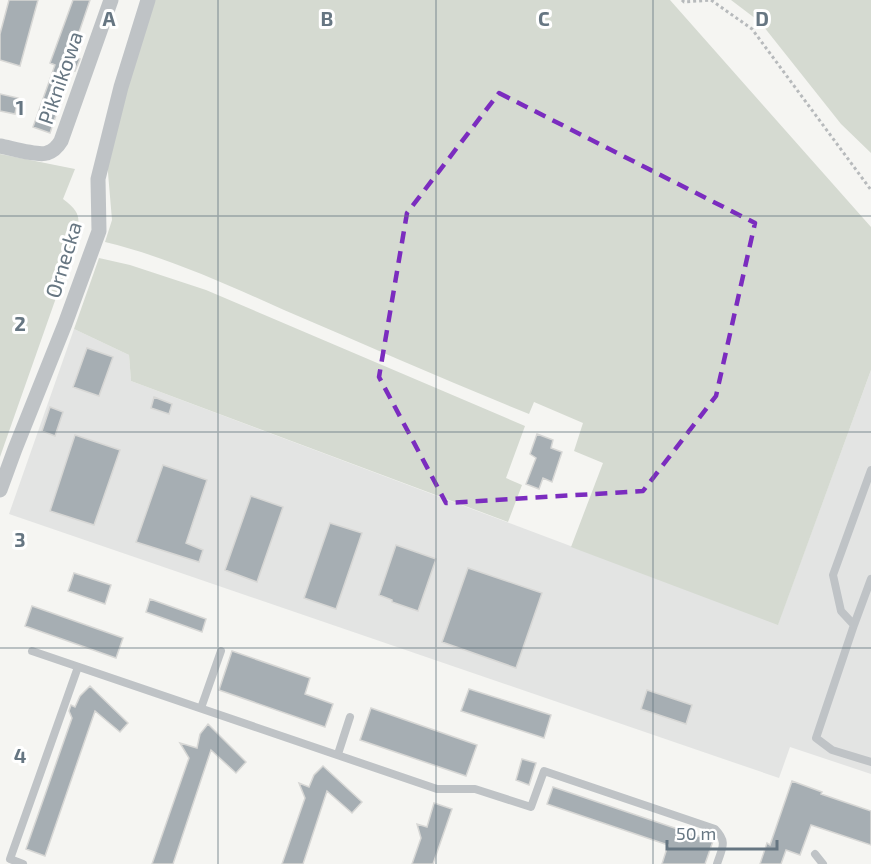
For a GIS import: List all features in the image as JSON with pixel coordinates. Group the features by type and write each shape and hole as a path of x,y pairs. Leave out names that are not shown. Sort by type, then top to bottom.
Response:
{"street":[{"name":"Piknikowa","path":"0,146 44,154 58,146 111,0"},
{"name":"Ornecka","path":"0,490 99,231 98,179 121,87 148,0"}],"lane":[{"path":"854,625 841,611 833,575 871,473"},
{"path":"871,579 816,738 832,750 871,762"},
{"path":"32,651 437,789 475,789 531,807 544,771 715,828 724,844 717,864"},
{"path":"201,708 221,651"},
{"path":"23,864 10,859 78,667"},
{"path":"338,754 350,717"},
{"path":"815,854 822,864"}],"path":[{"path":"682,0 684,2 711,0 752,29 871,190"}],"highlighted area":[{"path":"499,93 755,223 716,396 643,491 446,503 379,377 407,213"}],"shaded area":[{"path":"150,0 670,0 871,227 871,370 778,625 571,547 603,463 574,451 583,423 534,402 529,414 196,272 151,255 105,242 112,220 107,161"},
{"path":"731,0 871,0 871,153 841,124 760,22"},
{"path":"0,154 75,169 63,199 77,213 78,222 76,241 0,457"},
{"path":"99,258 130,265 206,290 525,426 506,478 522,485 508,522 131,381 129,355 74,329"},
{"path":"74,329 129,355 131,381 778,624 871,370 871,774 790,747 779,778 9,514"}],"building":[{"path":"9,0 38,0 20,66 0,60 0,34"},
{"path":"73,0 90,0 71,56 80,59 75,71 71,70 50,133 33,127 55,65 50,63"},
{"path":"0,94 18,98 15,114 0,111"},
{"path":"87,348 113,357 99,396 73,387"},
{"path":"154,397 172,404 169,414 151,408"},
{"path":"50,407 63,412 55,436 42,431"},
{"path":"537,434 553,440 551,448 562,452 552,482 543,478 539,489 526,484 536,458 530,454"},
{"path":"75,435 120,450 94,525 50,511"},
{"path":"163,465 207,480 186,543 203,550 199,562 136,542"},
{"path":"251,496 283,507 257,582 225,570"},
{"path":"330,523 362,533 336,609 304,598"},
{"path":"396,545 436,559 418,611 379,595"},
{"path":"468,568 542,593 516,668 442,642"},
{"path":"74,573 111,585 105,604 68,591"},
{"path":"150,599 206,619 202,632 146,612"},
{"path":"32,606 123,638 116,658 25,626"},
{"path":"232,651 310,678 305,694 333,704 325,727 219,690"},
{"path":"90,686 128,723 120,732 95,711 45,856 26,849 72,718 69,711 71,705 75,707 80,696"},
{"path":"469,689 551,715 544,738 461,711"},
{"path":"647,690 692,705 686,724 641,709"},
{"path":"371,708 477,745 466,776 360,740"},
{"path":"208,724 246,762 236,773 211,750 173,864 152,864 189,758 180,743 197,748 200,734"},
{"path":"522,759 536,763 529,785 516,780"},
{"path":"323,766 362,802 352,813 327,791 303,864 282,864 305,798 299,783 309,787 314,775"},
{"path":"792,781 822,792 821,794 871,811 871,845 811,825 800,855 786,850 781,864 760,864 767,843 770,845"},
{"path":"553,787 713,841 705,864 662,864 668,845 547,804"},
{"path":"434,803 452,809 433,864 412,864 421,838 417,824 427,827"}]}
